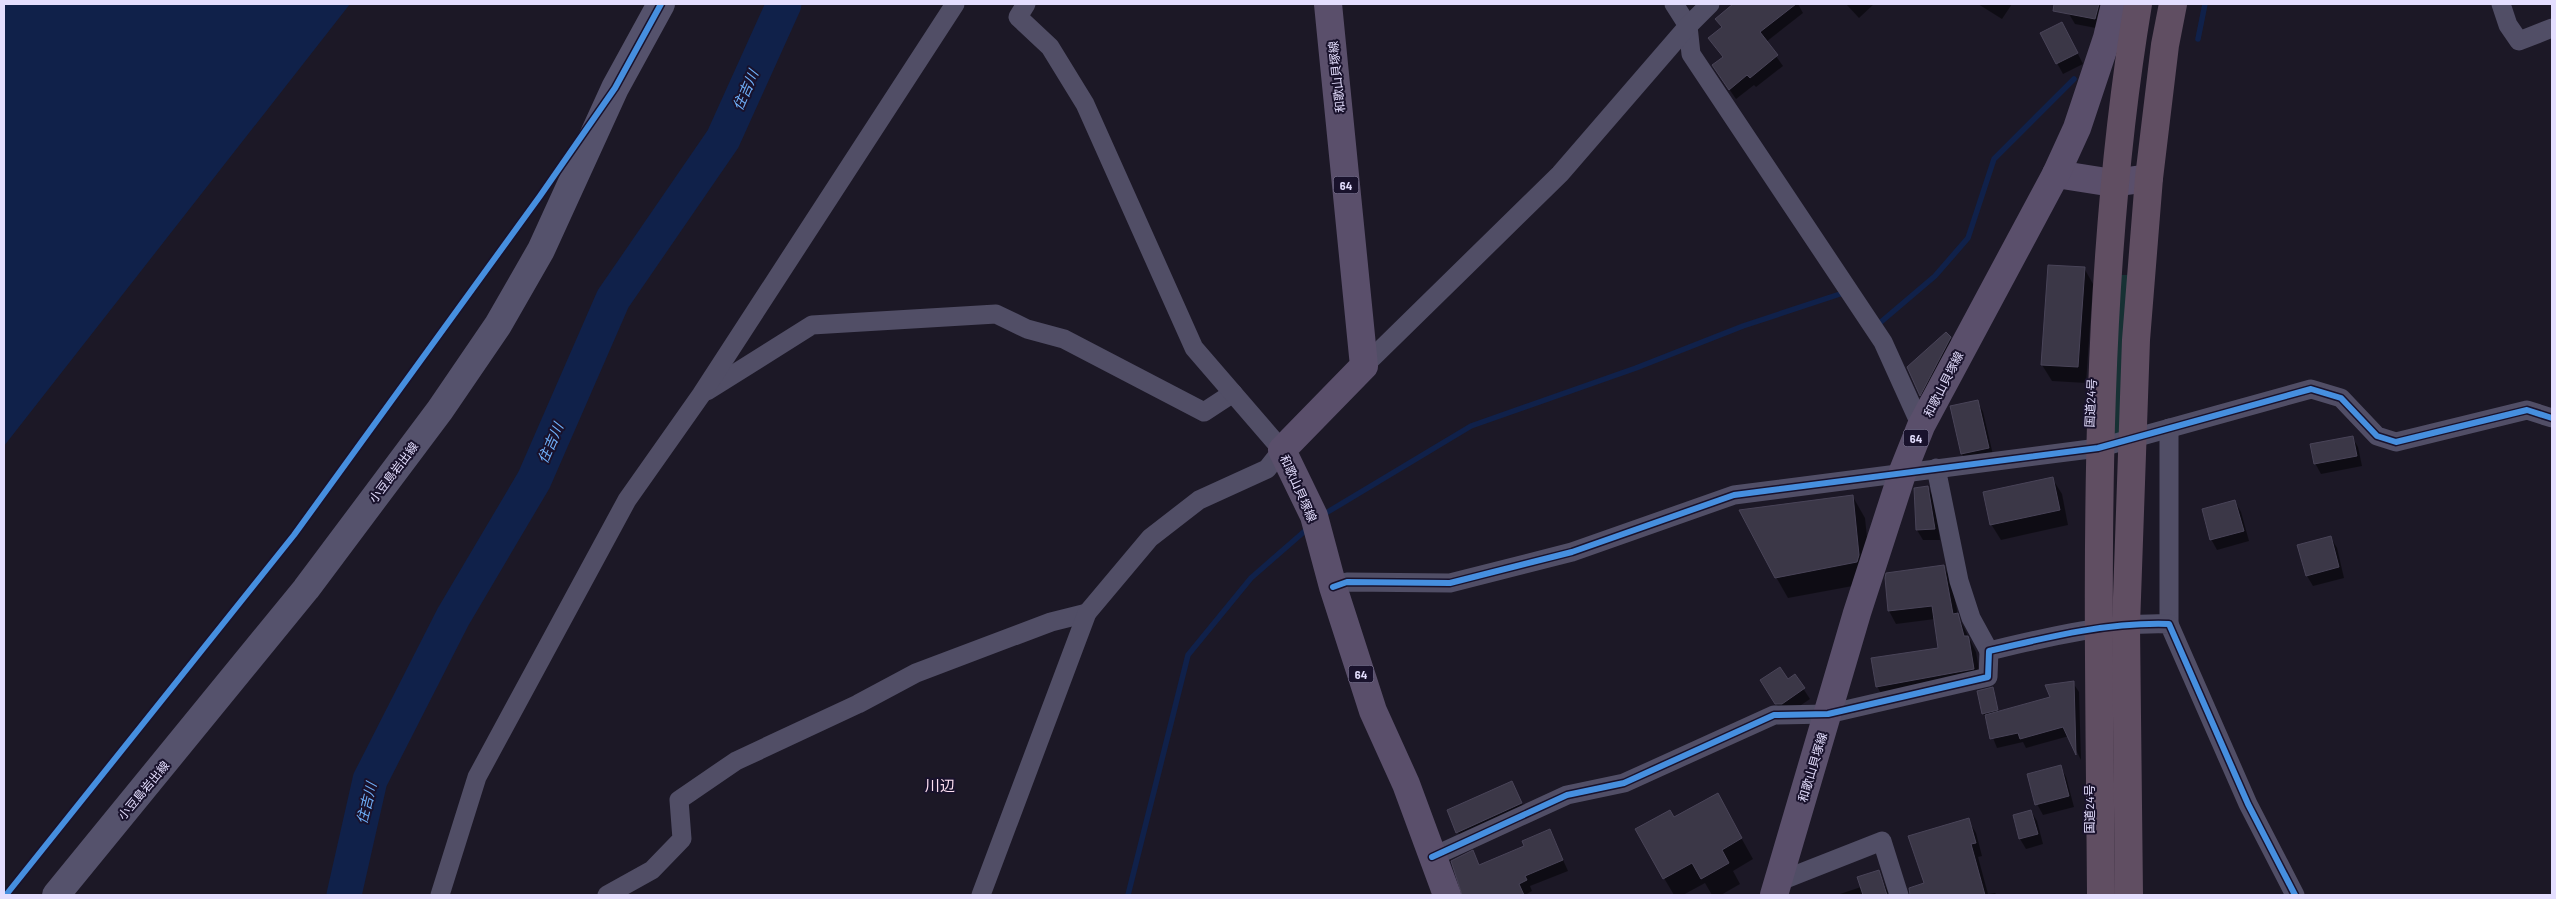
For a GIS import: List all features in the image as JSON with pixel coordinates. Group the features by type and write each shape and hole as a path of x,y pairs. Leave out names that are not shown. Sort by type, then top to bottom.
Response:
{"highway":[{"name":"国道24号","path":"2101,895 2098,448 2113,183 2138,4"},
{"path":"2129,895 2126,626 2136,340 2149,178 2165,44 2173,4"}],"main road":[{"name":"小豆島岩出線","path":"56,895 306,589 440,410 498,325 541,250 615,88 661,4"},
{"name":"和歌山貝塚線","path":"1328,4 1364,366 1282,450 1314,516 1333,587 1373,711 1406,784 1447,895"},
{"name":"和歌山貝塚線","path":"1776,889 1857,613 1903,472 1921,426 2056,174 2077,128 2107,38 2115,4"},
{"path":"2056,174 2113,183 2149,178"}],"street":[{"path":"440,895 477,777 628,500 701,395 955,4"},
{"path":"981,895 1087,613 1150,538 1199,500 1267,469 1282,450 1194,348 1085,104 1050,47 1018,17 1026,4"},
{"path":"1674,4 1688,26 1691,54 1883,342 1921,426"},
{"path":"1364,366 1560,174 1688,26 1710,4"},
{"path":"2501,4 2508,25 2518,41 2552,28"},
{"path":"701,395 812,325 996,314 1027,328 1064,339 1204,412 1233,393"},
{"path":"1333,587 1346,582 1450,583 1572,552 1734,495 2098,448 2311,389 2341,398 2377,436 2396,442 2527,410 2552,418"},
{"path":"2169,428 2169,624 2248,804 2295,895"},
{"path":"1432,857 1567,794 1624,783 1774,715 1828,714 1988,677 1989,651 1972,618 1959,581 1936,468"},
{"path":"607,895 652,870 682,838 679,800 736,761 858,704 916,673 1051,622 1087,613"},
{"path":"1989,651 2069,632 2146,624 2169,624"},
{"path":"1776,889 1882,841 1899,895"}],"green space":[{"path":"2119,275 2131,275 2121,436 2113,436"}],"water":[{"path":"4,4 350,4 4,446"}],"building":[{"path":"1733,4 1796,4 1760,32 1778,55 1750,78 1747,75 1729,90 1712,65 1723,57 1708,38 1722,27 1715,19"},
{"path":"2054,4 2099,4 2095,19 2053,11"},
{"path":"2062,22 2078,53 2056,64 2040,33"},
{"path":"2048,265 2085,267 2078,367 2041,365"},
{"path":"1946,332 1951,337 1920,396 1907,367"},
{"path":"1978,400 1989,448 1961,454 1950,406"},
{"path":"2353,436 2357,456 2314,464 2310,444"},
{"path":"2053,477 2060,510 1990,525 1983,492"},
{"path":"1928,486 1935,529 1916,530 1914,488"},
{"path":"1853,495 1859,555 1857,562 1775,578 1739,510"},
{"path":"2235,500 2244,531 2210,540 2202,509"},
{"path":"2331,536 2339,567 2306,576 2297,545"},
{"path":"1944,565 1953,614 1958,613 1964,636 1968,636 1974,669 1876,687 1871,658 1938,648 1932,606 1888,611 1886,573"},
{"path":"1780,667 1788,679 1795,674 1805,688 1782,704 1775,704 1760,680"},
{"path":"2074,681 2076,755 2063,727 2020,739 2018,733 1990,739 1985,715 2050,697 2045,685"},
{"path":"1993,687 1998,710 1982,714 1977,691"},
{"path":"2061,765 2069,796 2035,805 2027,774"},
{"path":"1512,781 1522,803 1456,833 1447,810"},
{"path":"1718,793 1742,838 1722,850 1729,863 1701,879 1692,863 1663,879 1635,829 1670,810 1674,817"},
{"path":"2031,810 2038,834 2019,839 2013,815"},
{"path":"1969,818 1976,843 1971,844 1985,895 1910,895 1909,888 1924,883 1908,836"},
{"path":"1550,829 1563,860 1525,876 1527,880 1519,884 1524,895 1462,895 1451,861 1473,850 1479,865 1524,846 1522,841"},
{"path":"1879,870 1887,895 1863,895 1857,877"}],"waterway":[{"name":"住吉川","path":"344,895 370,780 453,617 534,480 613,299 723,139 784,4"},
{"path":"2198,39 2205,4"},
{"path":"1875,327 1935,276 1968,238 1994,159 2074,79"},
{"path":"1326,513 1471,426 1636,368 1743,326 1843,293 1845,295"},
{"path":"1128,895 1188,655 1251,578 1306,530"}],"cycle path":[{"path":"6,895 294,535 540,196 615,88 661,4"},
{"path":"1333,587 1347,582 1450,583 1572,552 1734,495 2098,448 2311,389 2341,398 2377,436 2396,442 2527,410 2552,418"},
{"path":"1432,857 1567,795 1624,783 1774,715 1828,714 1988,677 1989,651 2101,628 2123,625 2169,624 2248,804 2295,895"}],"district":[{"name":"川辺","path":"940,785"}]}
